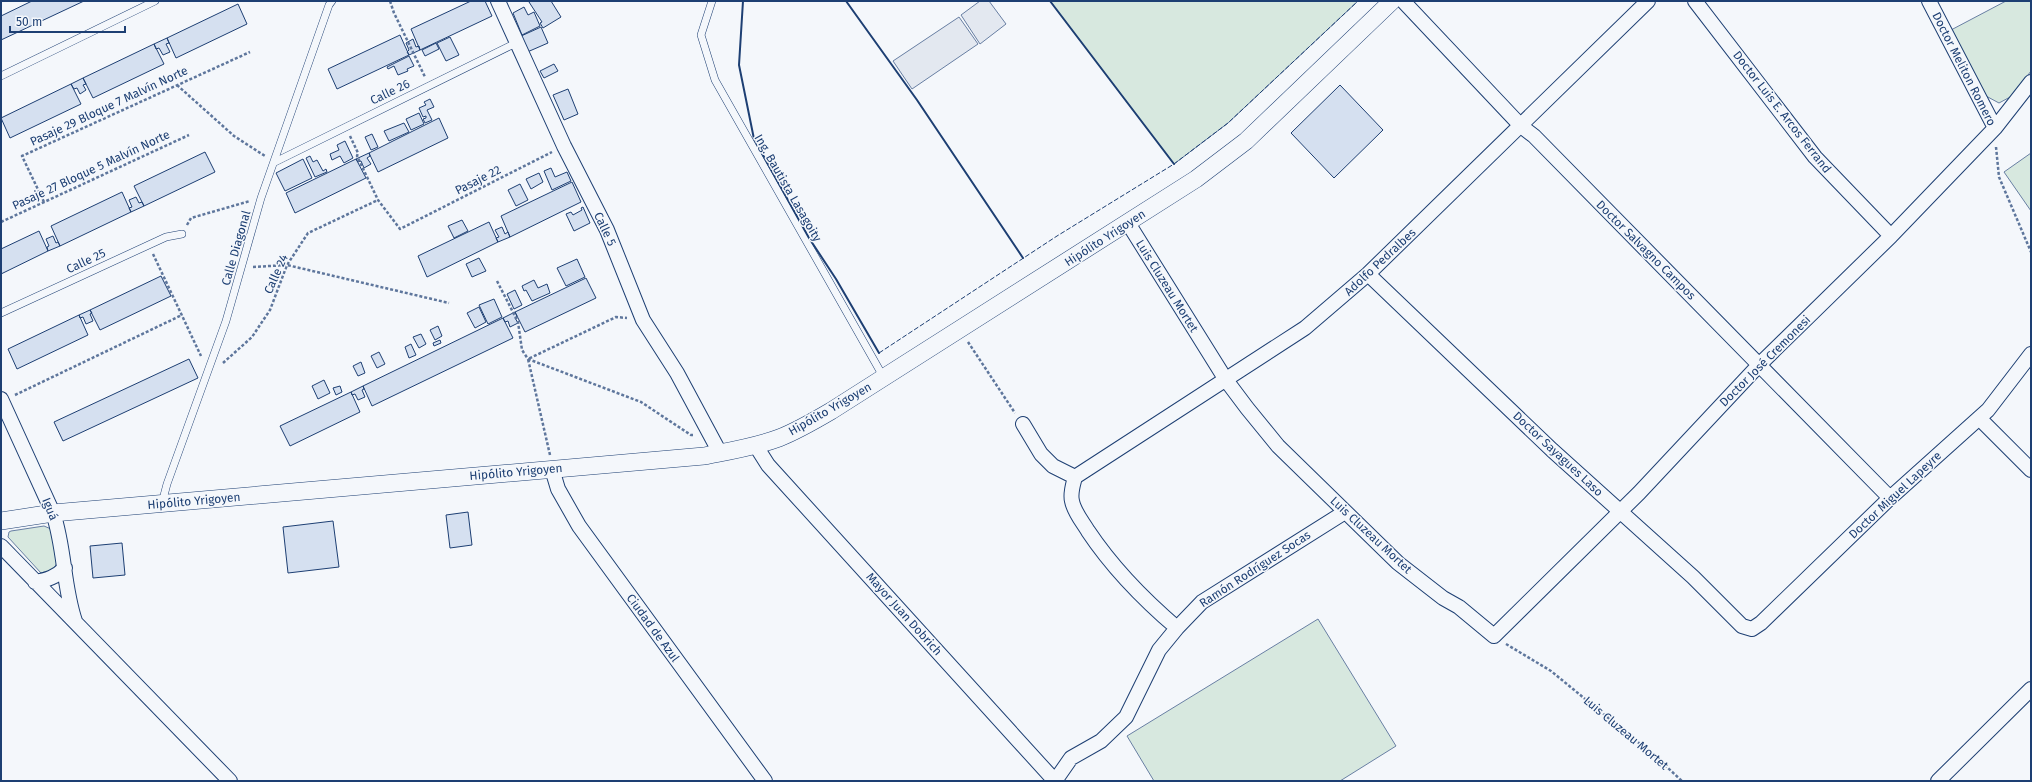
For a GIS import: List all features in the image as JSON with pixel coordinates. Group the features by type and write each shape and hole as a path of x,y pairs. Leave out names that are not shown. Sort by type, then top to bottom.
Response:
{"street":[{"name":"Calle 5","path":"498,1 564,146 607,230 643,320 677,373 720,453"},
{"name":"Hipólito Yrigoyen","path":"1,521 53,513 704,456 756,446 778,438 807,425 884,378 1196,179 1246,142 1392,1"},
{"name":"Doctor Salvagno Campos","path":"1403,1 1521,126 1539,142 1890,498"},
{"name":"Adolfo Pedralbes","path":"1076,477 1305,328 1368,274 1648,1"},
{"name":"Doctor Luis E. Arcos Ferrand","path":"1695,1 1815,157 1891,236"},
{"name":"Doctor Meliton Romero","path":"1929,1 1995,128"},
{"name":"Doctor José Cremonesi","path":"1494,636 1620,510 1759,365 1891,236 1995,128 2031,82"},
{"name":"Luis Cluzeau Mortet","path":"1128,223 1226,380 1246,408 1278,446 1398,563 1443,598 1459,607 1494,636"},
{"name":"Doctor Sayagues Laso","path":"1368,274 1552,450 1693,577 1742,626 1752,629"},
{"name":"Doctor Miguel Lapeyre","path":"1752,629 1761,623 1890,498 1988,410 2031,354"},
{"name":"Iguá","path":"2,400 53,513 60,532 67,596 76,625"},
{"path":"1979,418 2031,470"},
{"path":"1023,424 1041,454 1053,466 1076,477 1071,488 1071,500 1084,526 1096,544 1137,592 1177,628"},
{"name":"Mayor Juan Dobrich","path":"756,446 768,465 1055,781"},
{"name":"Ciudad de Azul","path":"552,469 558,489 579,526 765,781"},
{"name":"Ramón Rodríguez Socas","path":"1055,781 1071,758 1101,741 1126,716 1159,650 1177,628 1202,602 1345,512"},
{"name":"Iguá","path":"1,546 76,625 230,781"},
{"path":"35,582 49,579 65,568"},
{"path":"1938,781 2031,689"}],"lane":[{"path":"1,76 155,1"},
{"name":"Calle Diagonal","path":"162,503 167,484 206,377 242,267 261,198 275,162 328,5 332,1"},
{"name":"Ing. Bautista Lasagoity","path":"712,1 701,35 715,80 884,378"},
{"name":"Calle 26","path":"275,162 516,43"},
{"name":"Calle 25","path":"1,313 149,244 166,237 182,234"}],"path":[{"path":"390,1 394,13 429,85"},
{"name":"Pasaje 29 Bloque 7 Malvín Norte","path":"44,202 22,156 250,52"},
{"path":"177,85 234,136 275,162"},
{"path":"346,126 358,153 357,156 378,200"},
{"name":"Doctor Meliton Romero","path":"1995,128 1998,177 2031,252"},
{"name":"Pasaje 27 Bloque 5 Malvín Norte","path":"1,222 189,135"},
{"name":"Pasaje 22","path":"378,200 400,229 564,146"},
{"path":"182,234 191,218 261,198"},
{"name":"Calle 24","path":"206,377 252,337 270,310 287,265 308,233 378,200"},
{"path":"149,244 199,348 206,377"},
{"path":"242,267 287,265 449,303"},
{"path":"497,281 518,322 522,350 528,359 552,469"},
{"path":"2,400 182,315"},
{"path":"528,359 616,317 643,320"},
{"path":"960,330 1023,424"},
{"path":"528,359 641,402 691,435 712,437"},
{"name":"Luis Cluzeau Mortet","path":"1494,636 1551,671 1656,757 1682,781"}],"shaded area":[{"path":"980,1 989,1 1006,24 980,44 961,15"},
{"path":"1050,1 1358,1 1228,123 1174,164"},
{"path":"2006,1 2031,1 2031,71 2012,96 1999,103 1986,96 1951,30"},
{"path":"959,17 978,44 912,89 893,61"},
{"path":"2031,153 2031,211 2004,172"},
{"path":"44,526 51,529 57,563 53,570 41,573 8,537 9,532 11,531"},
{"path":"1318,619 1396,746 1340,781 1154,781 1127,736"}],"building":[{"path":"32,1 84,1 1,40 1,16"},
{"path":"471,1 485,1 492,16 420,50 411,29"},
{"path":"551,1 561,17 543,28 540,23 542,22 529,2"},
{"path":"238,4 247,24 176,58 167,38"},
{"path":"524,7 528,15 534,12 540,26 522,35 513,13"},
{"path":"541,27 548,43 525,53 519,37"},
{"path":"400,35 409,55 337,89 328,69"},
{"path":"450,37 459,55 446,61 437,43"},
{"path":"167,38 169,43 166,44 170,52 163,55 159,48 156,49 154,44"},
{"path":"413,39 416,47 419,46 420,50 409,55 407,52 409,50 406,43"},
{"path":"436,43 439,49 425,56 422,50"},
{"path":"154,44 164,64 93,98 83,78"},
{"path":"409,56 414,66 407,69 408,71 398,75 394,66 388,69 387,67"},
{"path":"554,64 558,71 544,78 540,71"},
{"path":"83,78 86,84 83,85 86,90 80,94 77,88 74,89 71,84"},
{"path":"71,84 81,104 10,138 1,118"},
{"path":"1340,85 1383,130 1334,178 1291,133"},
{"path":"568,89 578,114 564,120 553,95"},
{"path":"430,99 434,107 427,110 432,120 425,123 423,119 426,118 426,116 423,117 419,108 426,105 424,102"},
{"path":"419,113 424,124 411,130 406,119"},
{"path":"439,118 448,138 378,172 369,153"},
{"path":"404,123 409,132 389,141 384,131"},
{"path":"372,134 378,147 371,150 365,137"},
{"path":"345,141 353,158 344,163 340,156 332,160 330,154 339,150 337,145"},
{"path":"205,152 215,172 144,206 134,186"},
{"path":"369,153 370,156 367,158 371,164 364,168 361,161 358,162 356,159"},
{"path":"310,156 313,162 317,160 323,171 326,169 327,172 315,177 306,158"},
{"path":"303,159 312,178 285,191 276,173"},
{"path":"356,159 366,178 295,213 286,193"},
{"path":"551,168 555,177 567,172 571,181 552,190 544,171"},
{"path":"539,173 543,182 531,189 526,179"},
{"path":"572,182 581,202 510,237 501,216"},
{"path":"520,184 528,200 516,206 508,190"},
{"path":"122,192 131,212 60,246 51,226"},
{"path":"136,197 139,203 142,202 144,206 131,212 129,208 132,207 129,200"},
{"path":"583,207 590,223 574,231 566,214 571,212 573,215 582,210 581,208"},
{"path":"462,220 468,231 454,238 448,226"},
{"path":"489,222 498,242 427,277 418,256"},
{"path":"502,227 505,234 508,232 510,237 498,242 496,238 499,237 495,230"},
{"path":"39,231 48,251 1,274 1,249"},
{"path":"53,236 56,243 58,242 60,246 48,251 47,247 49,246 46,239"},
{"path":"479,258 486,271 472,277 466,264"},
{"path":"577,259 585,277 566,286 557,268"},
{"path":"161,276 171,296 100,330 90,310"},
{"path":"586,278 596,298 525,332 515,312"},
{"path":"534,280 538,288 547,284 550,293 532,301 522,286"},
{"path":"515,290 522,305 514,309 507,294"},
{"path":"494,299 502,317 488,324 479,305"},
{"path":"479,307 486,322 475,328 467,313"},
{"path":"90,310 93,321 86,324 83,317 80,318 79,315"},
{"path":"515,312 517,316 515,318 518,323 510,327 508,321 505,322 503,318"},
{"path":"79,315 88,335 17,369 8,349"},
{"path":"503,318 513,338 372,406 363,386"},
{"path":"438,326 442,336 435,340 430,330"},
{"path":"421,334 426,344 419,348 413,337"},
{"path":"440,340 441,343 434,346 433,343"},
{"path":"411,344 416,355 409,358 405,347"},
{"path":"379,352 385,364 377,368 371,356"},
{"path":"189,359 198,378 63,441 54,422"},
{"path":"361,362 365,373 358,376 353,366"},
{"path":"324,380 330,393 318,399 312,386"},
{"path":"340,386 342,392 336,395 333,388"},
{"path":"363,386 364,389 362,390 365,397 358,400 355,394 352,395 351,392"},
{"path":"351,392 360,412 290,446 280,426"},
{"path":"468,512 472,545 450,548 446,515"},
{"path":"333,521 339,567 288,573 283,527"},
{"path":"122,543 125,575 93,578 90,546"}],"fence":[{"path":"879,353 1057,236 1174,164 1228,123 1358,1"}],"wall":[{"path":"743,1 739,65 754,139 809,238 836,279 879,353"},
{"path":"846,1 917,100 1023,258"},
{"path":"1050,1 1174,164"}]}
